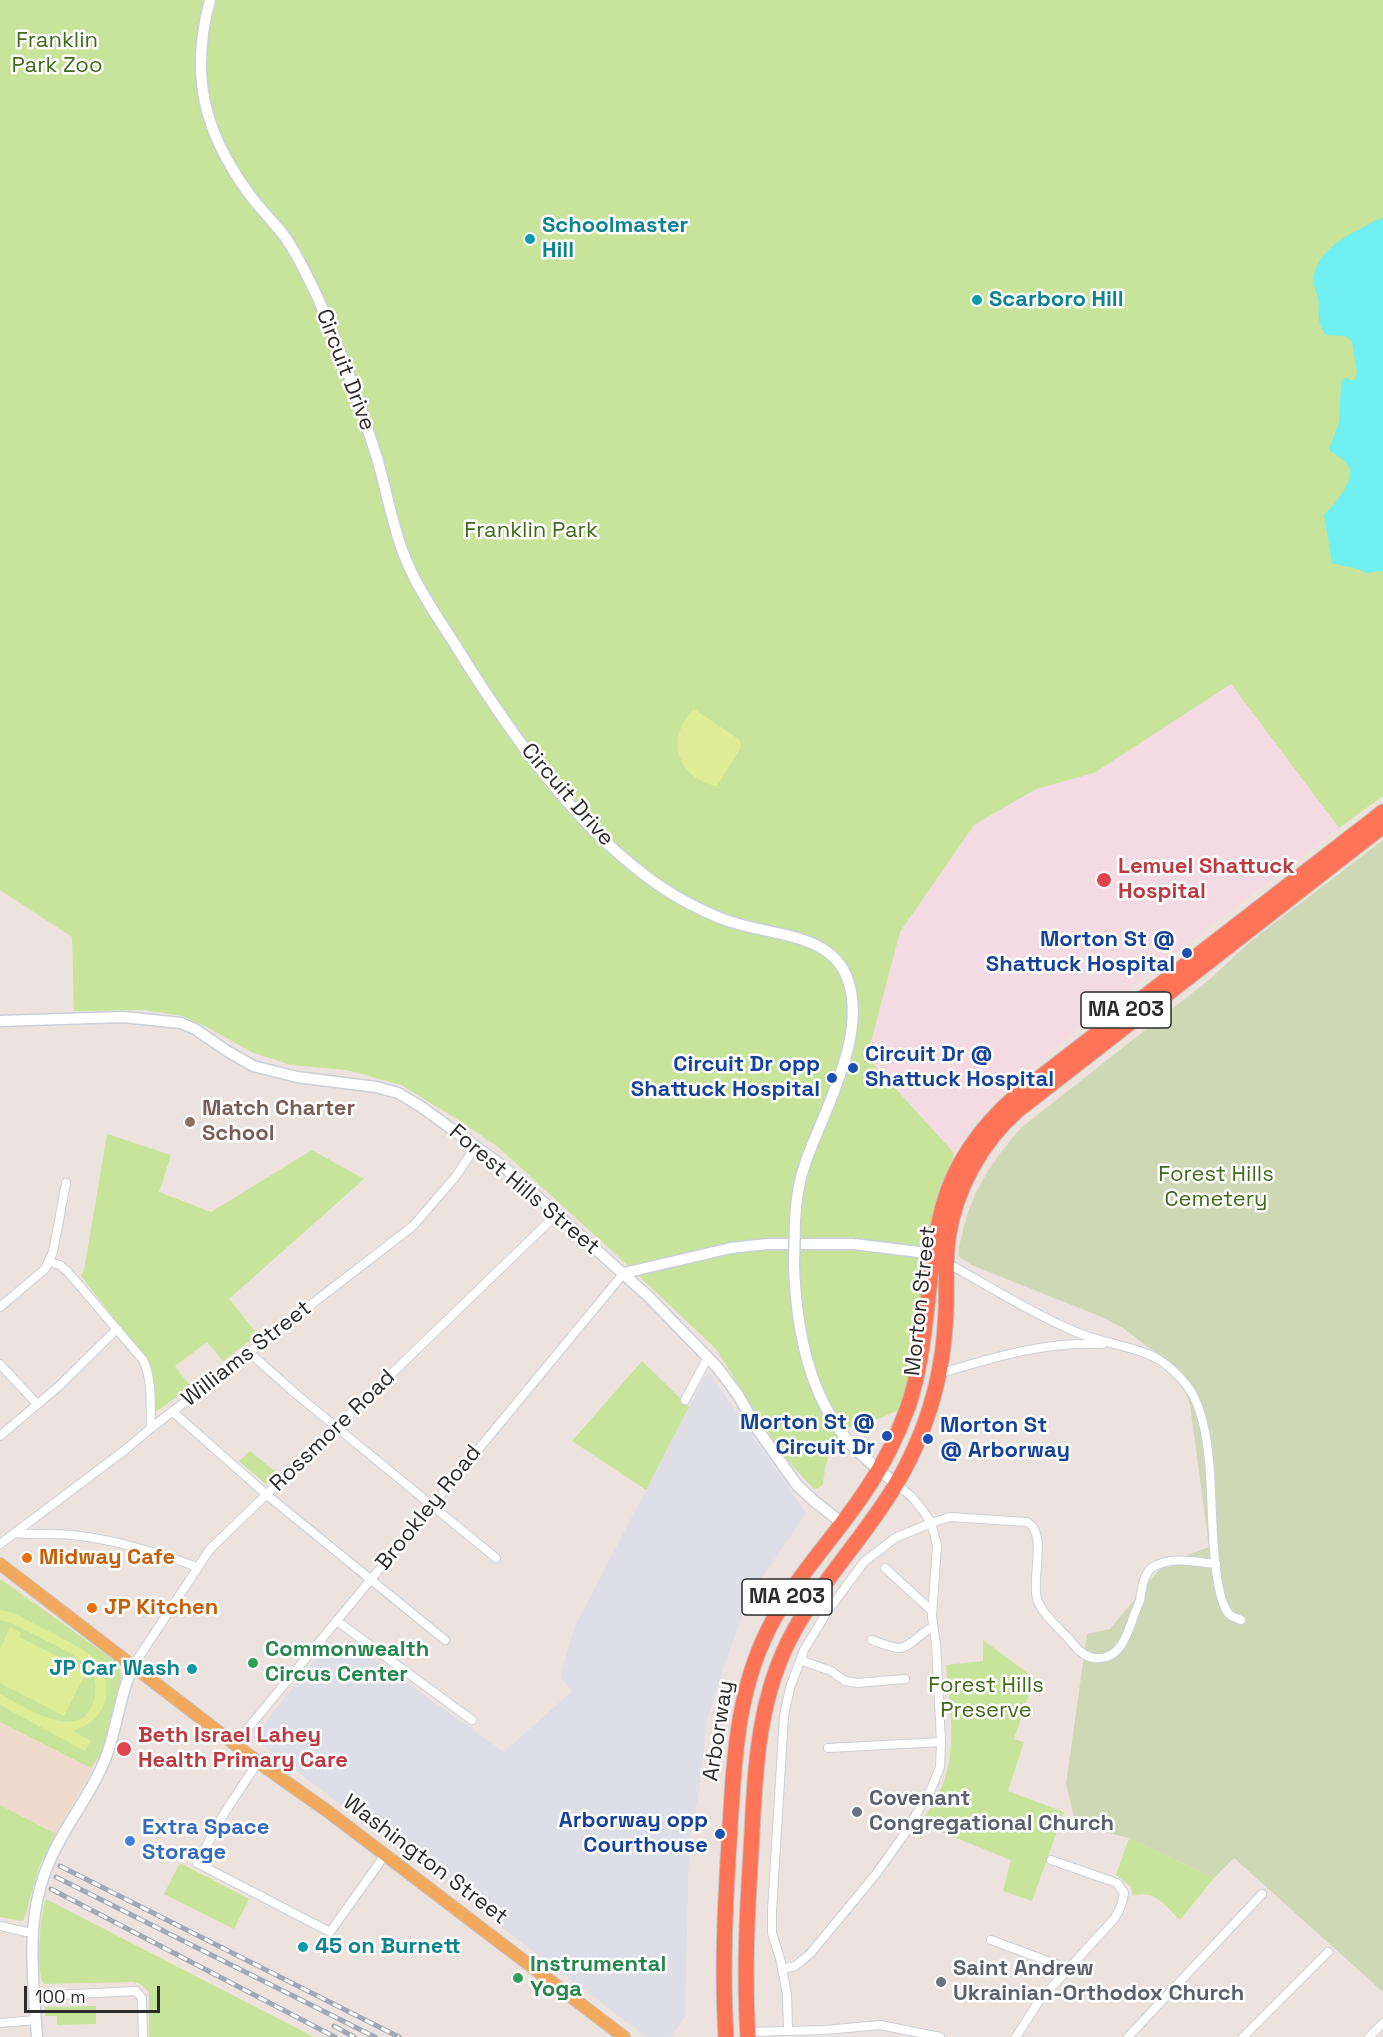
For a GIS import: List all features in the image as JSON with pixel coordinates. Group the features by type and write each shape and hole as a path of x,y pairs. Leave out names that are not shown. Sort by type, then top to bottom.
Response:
{"highway":[{"name":"Morton Street","path":"896,1484 923,1427 938,1374 945,1328 940,1259 940,1217 954,1176 976,1139 1004,1107 1383,812"},
{"name":"Morton Street","path":"879,1470 900,1427 915,1383 940,1259 961,1191 979,1156 1005,1123 1052,1083 1383,826"},
{"name":"Arborway","path":"726,2037 724,1953 728,1854 736,1737 742,1702 754,1662 782,1605 879,1470"},
{"name":"Arborway","path":"748,2034 746,1941 749,1870 758,1742 764,1709 775,1673 791,1635 808,1607 896,1484"},
{"path":"728,1854 742,1857 749,1870"}],"main road":[{"name":"Circuit Drive","path":"210,0 201,46 200,68 203,94 212,131 223,155 247,191 284,236 297,256 352,382 388,496 401,549 418,586 488,697 575,810 607,844 644,874 677,897 719,917 818,946 837,960 844,971 851,990 853,1005 849,1039 840,1075 802,1173 795,1220 794,1266 803,1339 810,1367 823,1401 845,1437 896,1484"},
{"name":"Forest Hills Street","path":"0,1021 123,1017 181,1023 195,1029 253,1066 297,1077 376,1087 398,1093 420,1106 504,1167 624,1273 708,1357 738,1395 758,1430 797,1485 814,1502 842,1523"},
{"path":"624,1273 731,1248 762,1244 853,1244 915,1251 940,1259"},
{"name":"Washington Street","path":"0,1564 258,1762 330,1813 624,2037"},
{"path":"37,2037 31,1933 36,1902 44,1873 53,1853 104,1764 117,1727 128,1677 133,1666"}],"street":[{"name":"Williams Street","path":"0,1544 413,1226 456,1176 476,1146"},
{"path":"0,1307 45,1269 50,1262 66,1183"},
{"name":"Rossmore Road","path":"133,1666 210,1549 556,1215"},
{"path":"940,1259 1046,1318 1088,1337 1150,1355 1179,1377 1192,1394 1202,1416 1209,1461 1219,1592 1230,1616 1241,1620"},
{"path":"50,1262 60,1265 68,1272 135,1348 147,1367 151,1428"},
{"name":"Brookley Road","path":"235,1744 624,1273"},
{"path":"0,1436 59,1386 117,1329"},
{"path":"938,1374 1000,1355 1028,1350 1070,1344 1115,1345"},
{"path":"250,1353 495,1558"},
{"path":"685,1400 708,1357"},
{"path":"0,1364 37,1404"},
{"path":"173,1412 267,1496 445,1640"},
{"path":"782,1969 795,1966 810,1954 876,1874 906,1832 932,1788 940,1767 941,1742 936,1644 932,1611 937,1545 931,1523 920,1507 896,1484"},
{"path":"788,2030 787,2001 782,1969 772,1933 784,1716 790,1688 800,1660 819,1624 864,1562 895,1538 931,1523 957,1517 1027,1522 1033,1525 1039,1539 1035,1578 1037,1598 1041,1608 1080,1652 1091,1658 1105,1657 1117,1652 1126,1639 1139,1603 1144,1578 1150,1568 1162,1562 1173,1561 1216,1564"},
{"path":"15,1533 69,1535 99,1539 197,1568"},
{"path":"885,1568 932,1611"},
{"path":"337,1621 472,1719"},
{"path":"872,1640 903,1647 933,1627"},
{"path":"800,1660 831,1671 845,1681 857,1683 905,1679"},
{"path":"828,1748 941,1742"},
{"path":"258,1762 225,1812 197,1863 330,1932 385,1856"},
{"path":"1016,2037 1039,2001 1114,1919 1122,1905 1124,1893 1117,1883 1051,1860"},
{"path":"1128,2037 1262,1894"},
{"path":"0,1926 31,1933"},
{"path":"991,1940 1069,1969"},
{"path":"1243,2037 1328,1952"},
{"path":"34,1996 136,1991 143,2001 143,2037"},
{"path":"0,2023 36,2020"},
{"path":"1369,2037 1383,2023"},
{"path":"748,2034 880,2025 940,2037"}],"shaded area":[{"name":"Lemuel Shattuck Hospital","path":"1231,684 1339,828 1087,1022 1005,1090 973,1123 954,1153 867,1057 900,932 974,825 1036,789 1094,773"},
{"path":"708,1371 806,1513 749,1597 707,1720 699,1791 689,1843 685,2017 671,2037 646,2037 253,1738 329,1642 338,1642 355,1646 504,1752 572,1691 560,1677 575,1626"},
{"path":"0,1578 118,1663 121,1677 108,1742 56,1834 0,1805"}],"green space":[{"name":"Franklin Park","path":"0,0 1383,0 1383,796 1339,828 1231,684 1094,773 1036,789 974,825 900,932 867,1057 954,1153 931,1240 917,1348 906,1399 897,1411 845,1429 833,1441 823,1484 819,1488 814,1489 782,1454 716,1349 498,1147 401,1085 347,1070 291,1065 251,1052 182,1016 144,1010 74,1011 72,937 0,890"},
{"path":"694,709 740,740 741,747 717,786 703,782 692,775 684,766 680,755 678,744 680,732 685,720"},
{"name":"Forest Hills Cemetery","path":"1383,840 1383,1992 1234,1858 1214,1878 1129,1838 1076,1825 1066,1784 1087,1634 1110,1629 1164,1564 1209,1547 1190,1405 1178,1370 1123,1328 1102,1317 974,1266 959,1257 958,1252 966,1219 977,1190 1002,1151 1022,1127 1210,979 1251,941"},
{"path":"107,1134 171,1155 159,1192 211,1212 312,1150 364,1179 229,1299 258,1335 223,1361 207,1342 175,1366 191,1387 154,1413 143,1356 81,1276 84,1270"},
{"path":"642,1361 689,1407 646,1490 572,1441"},
{"path":"250,1451 278,1474 266,1484 239,1461"},
{"path":"0,1579 118,1663 121,1677 108,1742 91,1768 0,1722"},
{"path":"0,1610 12,1612 59,1636 100,1664 106,1684 106,1696 102,1709 85,1726 73,1731 91,1741 85,1751 0,1705 0,1694 38,1714 67,1722 79,1719 89,1711 96,1688 92,1673 82,1661 11,1623 0,1620"},
{"path":"10,1627 21,1633 19,1637 87,1671 64,1716 0,1683 0,1649"},
{"name":"Forest Hills Preserve","path":"983,1640 1034,1678 1014,1739 1024,1742 1008,1791 1064,1812 1032,1901 1003,1891 1011,1860 921,1824 940,1790 949,1765 951,1722 946,1665 983,1661"},
{"path":"0,1805 56,1834 39,1867 22,1921 0,1917"},
{"path":"1129,1838 1214,1878 1180,1920 1154,1897 1141,1894 1133,1896 1131,1887 1116,1875"},
{"path":"180,1863 249,1899 234,1929 164,1894"},
{"path":"46,1899 314,2037 149,2037 149,1992 140,1984 133,1982 44,1984 41,1978 39,1943"},
{"path":"96,2006 96,2024 57,2025 57,2016 45,2016 45,2007"}],"water":[{"path":"1383,218 1383,571 1367,573 1332,563 1324,515 1343,492 1350,471 1342,459 1329,450 1339,422 1341,383 1343,379 1347,378 1352,381 1355,379 1357,372 1352,341 1345,336 1326,335 1321,326 1314,276 1321,259 1334,245 1350,234"}],"railway":[{"path":"60,1866 399,2037"},
{"path":"56,1877 375,2037"},
{"path":"51,1889 335,2037"},
{"path":"334,2026 354,2037"}],"place":[{"name":"Schoolmaster Hill","path":"530,239"},
{"name":"Scarboro Hill","path":"977,300"},
{"name":"Lemuel Shattuck Hospital","path":"1104,880"},
{"name":"Morton St @ Shattuck Hospital","path":"1187,953"},
{"name":"Circuit Dr @ Shattuck Hospital","path":"853,1068"},
{"name":"Circuit Dr opp Shattuck Hospital","path":"832,1078"},
{"name":"Match Charter School","path":"190,1122"},
{"name":"Morton St @ Circuit Dr","path":"887,1436"},
{"name":"Morton St @ Arborway","path":"928,1439"},
{"name":"Midway Cafe","path":"27,1558"},
{"name":"JP Kitchen","path":"92,1608"},
{"name":"Commonwealth Circus Center","path":"253,1663"},
{"name":"JP Car Wash","path":"192,1669"},
{"name":"Beth Israel Lahey Health Primary Care","path":"124,1749"},
{"name":"Covenant Congregational Church","path":"857,1812"},
{"name":"Arborway opp Courthouse","path":"720,1834"},
{"name":"Extra Space Storage","path":"130,1841"},
{"name":"45 on Burnett","path":"303,1947"},
{"name":"Instrumental Yoga","path":"518,1978"},
{"name":"Saint Andrew Ukrainian-Orthodox Church","path":"941,1982"}],"park label":[{"name":"Franklin Park Zoo","path":"57,54"}]}
